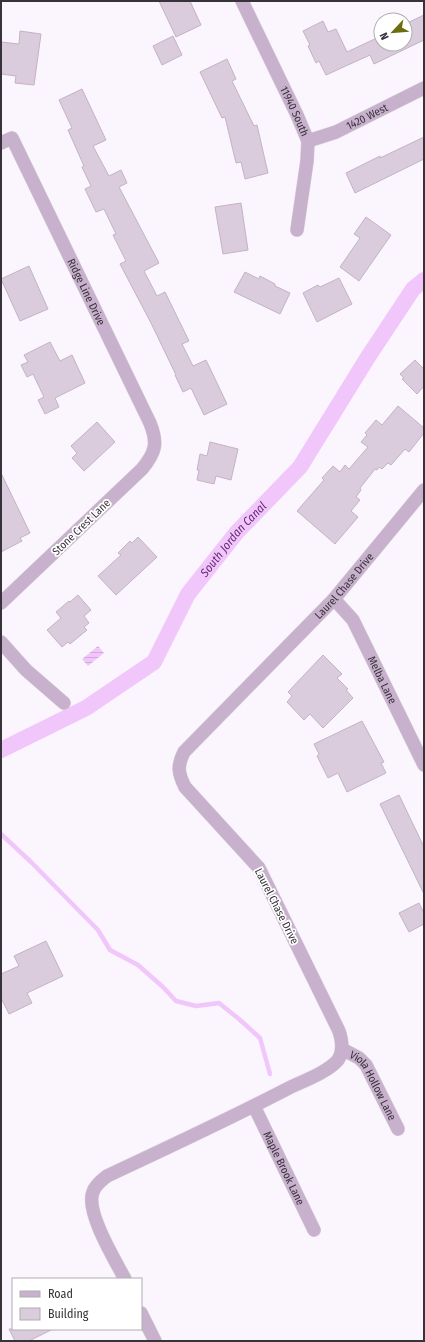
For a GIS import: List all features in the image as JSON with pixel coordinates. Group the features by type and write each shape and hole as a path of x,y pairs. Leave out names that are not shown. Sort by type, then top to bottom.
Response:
{"street":[{"name":"11940 South","path":"242,1 308,141 307,161 297,230"},
{"name":"1420 West","path":"308,141 336,132 424,88"},
{"name":"Ridge Line Drive","path":"6,140 150,423 154,435 155,447"},
{"name":"Stone Crest Lane","path":"1,603 142,469 150,459 155,447"},
{"name":"Laurel Chase Drive","path":"342,1049 342,1040 339,1031 260,868 185,787 179,770 180,761 184,752 334,599 424,490"},
{"name":"Melba Lane","path":"334,599 353,620 424,765"},
{"path":"1,642 26,670 64,703"},
{"path":"124,1278 95,1219 91,1206 92,1192 98,1183 107,1176 254,1106 331,1066 338,1059 342,1049"},
{"name":"Viola Hollow Lane","path":"342,1049 359,1058 366,1065 398,1129"},
{"name":"Maple Brook Lane","path":"254,1106 314,1230"},
{"path":"142,1314 155,1341"}],"shaded area":[{"path":"98,646 104,653 88,666 82,659"}],"building":[{"path":"159,1 190,1 201,25 176,37"},
{"path":"424,15 424,40 413,45 413,20"},
{"path":"323,21 328,32 336,29 347,52 373,40 373,52 399,52 374,64 370,55 326,75 319,61 316,63 308,46 310,45 303,31"},
{"path":"20,31 41,34 34,85 15,83 16,76 1,74 1,42 19,44"},
{"path":"173,36 182,55 162,65 153,46"},
{"path":"227,59 236,79 232,81 254,126 257,125 268,173 245,179 241,162 236,163 225,117 222,118 200,72"},
{"path":"82,89 106,140 93,146 109,176 121,170 127,183 119,187 159,263 144,271 157,296 165,292 189,341 182,344 193,366 206,360 227,404 204,415 191,388 183,392 151,323 120,264 126,261 113,235 116,234 104,209 96,212 85,189 91,186 68,130 72,128 59,100"},
{"path":"424,137 424,159 355,193 346,173"},
{"path":"241,203 248,250 223,254 215,207"},
{"path":"366,217 391,235 359,281 340,267 360,238 354,234"},
{"path":"29,266 48,309 20,321 1,279"},
{"path":"245,272 259,279 260,276 275,284 275,286 290,293 280,314 234,292"},
{"path":"339,278 352,304 317,322 303,293 318,285 320,287"},
{"path":"50,342 60,361 72,355 85,383 55,398 59,407 45,414 38,400 44,397 33,374 27,377 21,365 28,362 24,355"},
{"path":"415,360 424,369 424,386 417,394 402,379 404,378 400,374"},
{"path":"398,406 424,428 424,433 409,452 405,449 391,465 388,463 382,469 379,467 377,470 375,469 360,488 361,490 356,497 360,500 351,511 358,517 335,544 297,511 324,480 322,478 333,466 340,472 345,465 349,469 368,447 361,442 367,435 365,433 376,420 382,425"},
{"path":"97,422 115,442 84,471 72,458 77,453 71,446"},
{"path":"210,442 238,449 231,480 216,476 214,484 197,480 200,454 207,456"},
{"path":"1,473 30,533 20,538 22,541 1,552"},
{"path":"138,537 157,557 116,595 98,576 121,555 118,553 130,541 132,543"},
{"path":"78,595 91,610 84,616 89,623 84,627 87,630 70,644 68,642 62,647 47,630 61,618 56,612"},
{"path":"323,655 342,674 337,678 348,689 346,690 353,698 323,728 310,714 304,720 287,702 292,696 288,692"},
{"path":"362,721 384,762 381,763 386,773 347,792 338,773 328,778 317,756 319,754 314,744"},
{"path":"399,795 424,847 424,894 380,804"},
{"path":"419,903 424,913 424,924 409,932 399,913"},
{"path":"46,941 63,976 27,993 32,1003 9,1014 1,998 1,974 19,966 14,956"},
{"path":"9,1329 51,1330 29,1341 15,1341"}],"waterway":[{"name":"South Jordan Canal","path":"1,750 86,708 154,662 188,594 237,532 300,467 368,357 413,289 424,280"},
{"path":"1,834 31,862 98,930 110,950 138,965 163,987 176,1001 196,1006 219,1003 239,1019 260,1038 270,1074"}]}
